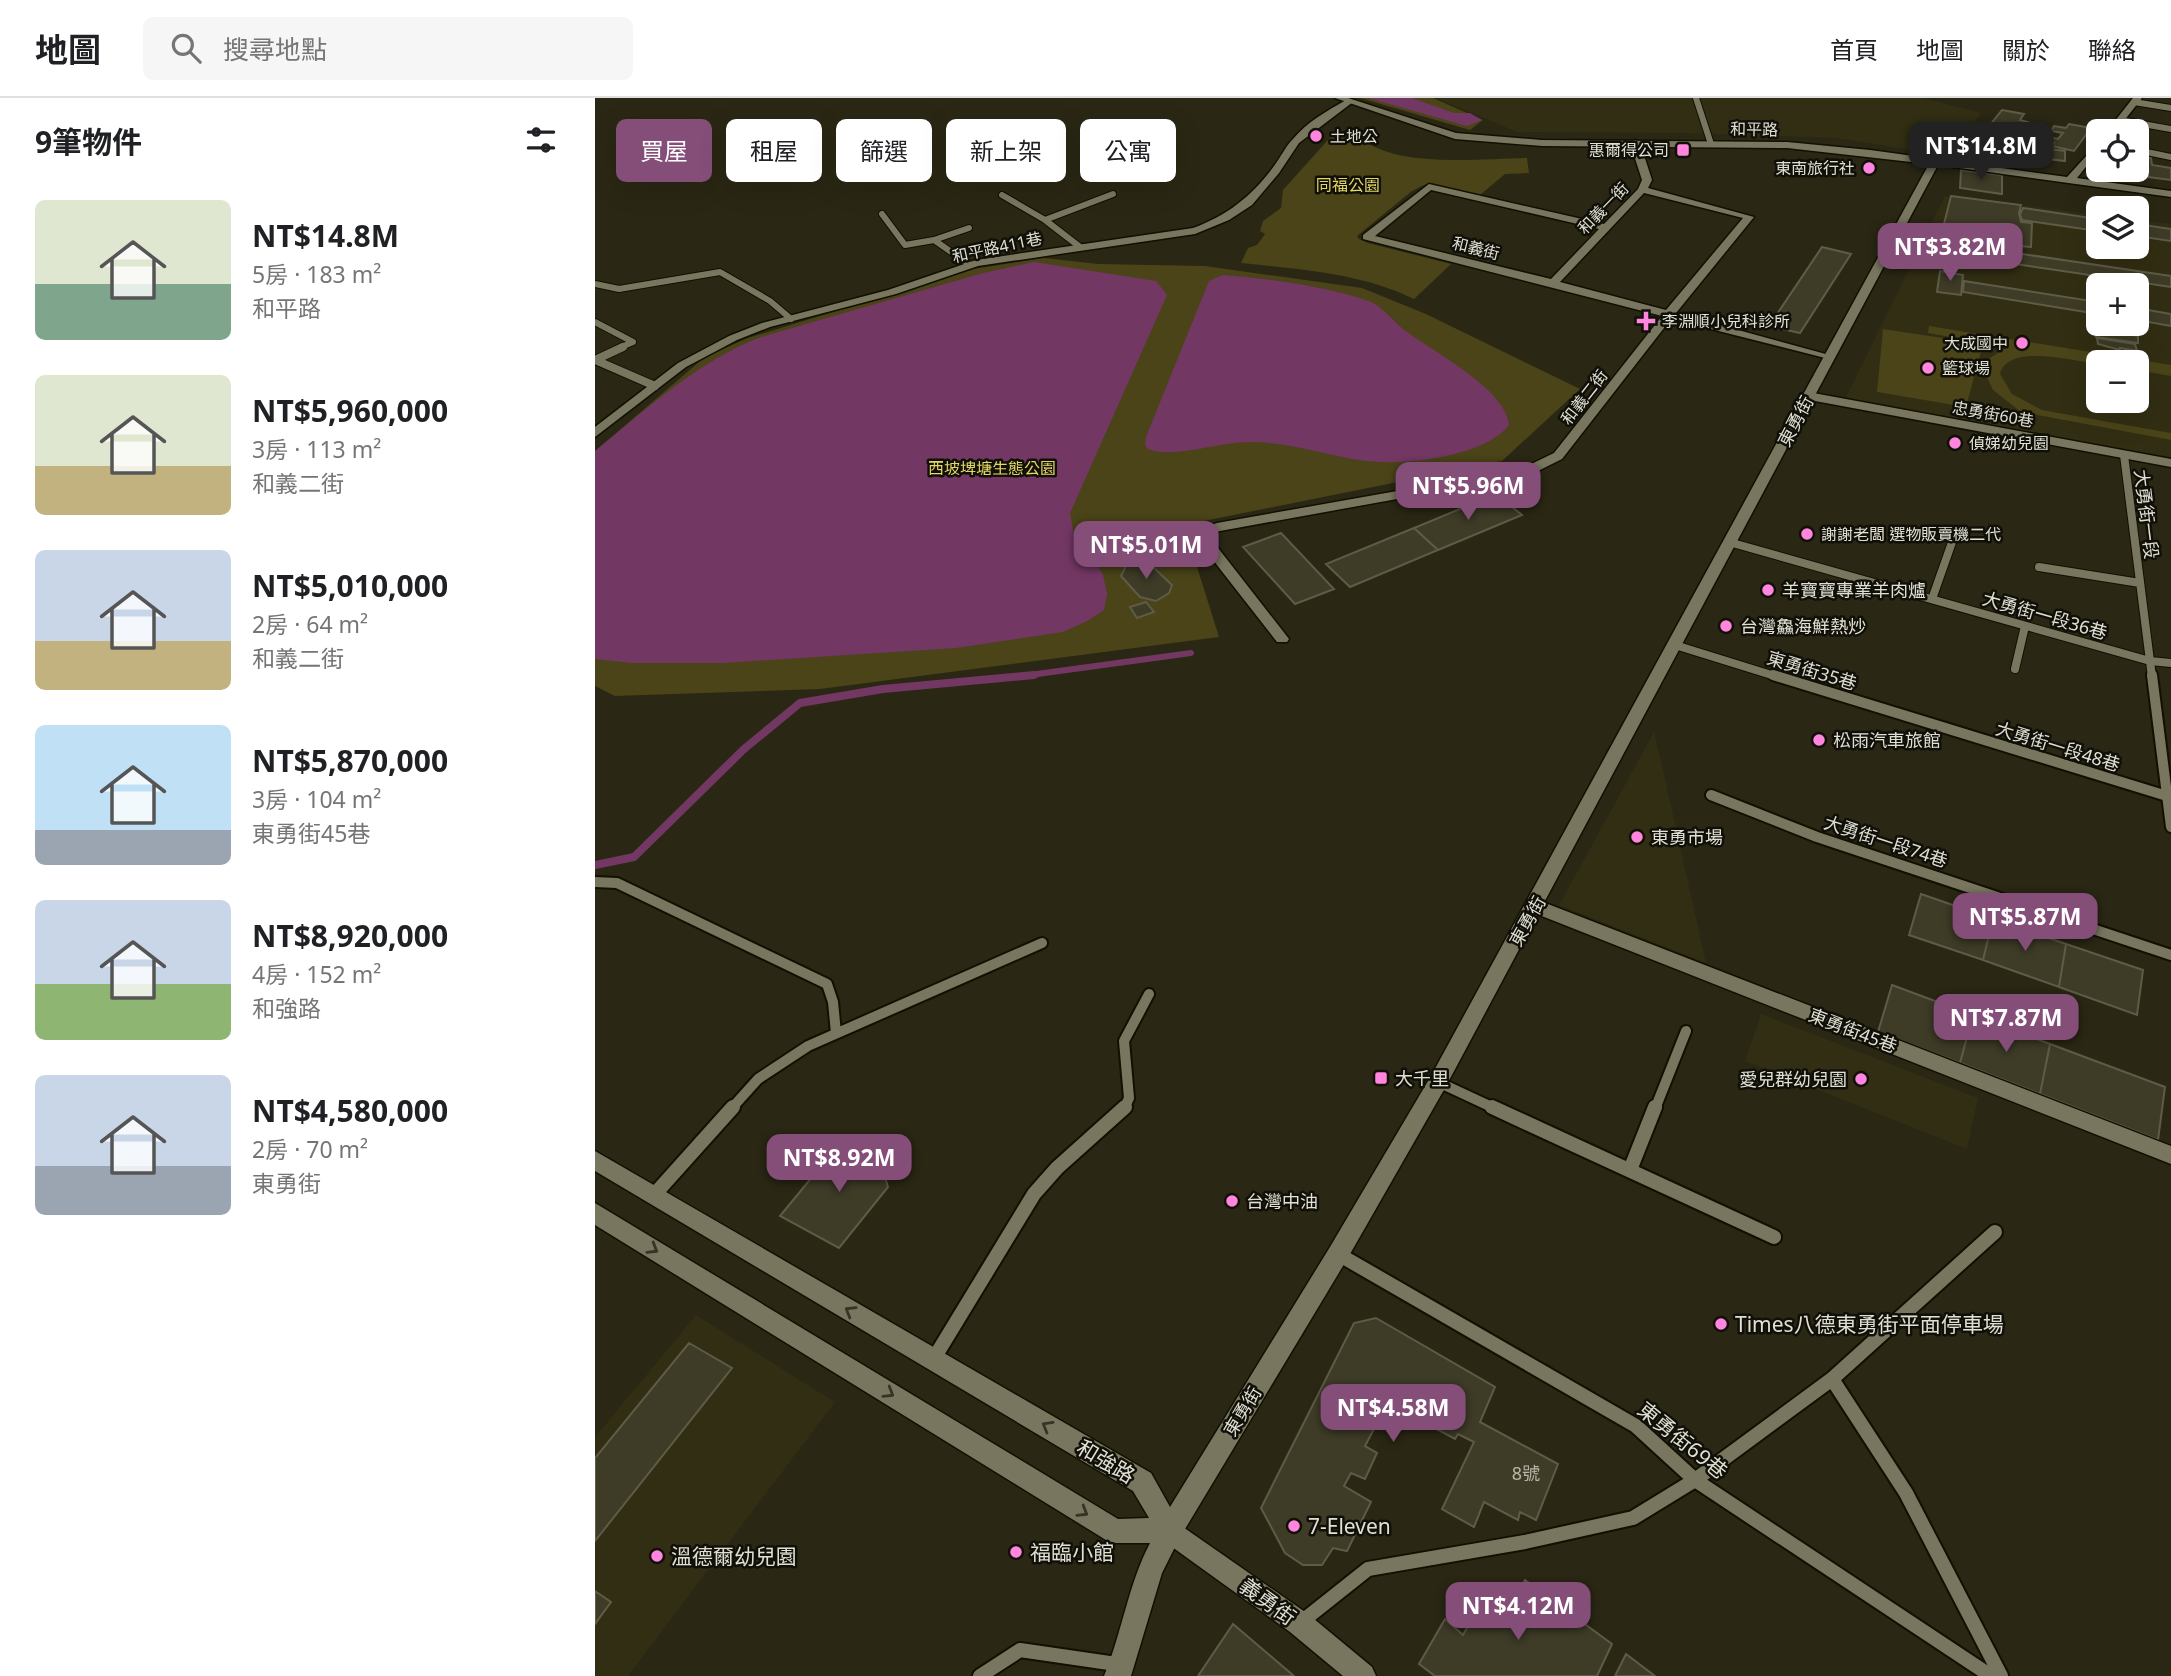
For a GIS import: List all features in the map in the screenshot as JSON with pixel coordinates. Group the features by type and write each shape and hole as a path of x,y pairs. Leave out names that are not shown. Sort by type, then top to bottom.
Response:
{"street":[{"name":"和平路","path":"1344,100 1455,136 1542,143 1787,145 2171,194"},
{"name":"和平路411巷","path":"595,433 705,351 766,325 892,292 970,265 1195,231 1234,216 1249,205 1286,157 1288,150 1316,122 1344,100"},
{"path":"2121,119 2136,100"},
{"name":"和義一街","path":"1553,283 1642,190 1647,180 1635,143"},
{"path":"2070,180 2086,161"},
{"name":"東勇街","path":"1120,1671 1150,1569 1170,1530 1338,1254 1438,1082 1935,162"},
{"name":"和義街","path":"1606,227 1429,187 1367,237 1553,283 1829,358"},
{"name":"和義二街","path":"1282,639 1200,534 1217,527 1512,475 1538,467 1558,456 1749,217 1642,190"},
{"name":"忠勇街60巷","path":"1808,396 2171,463"},
{"name":"東勇街45巷","path":"1535,906 2171,1154"},
{"name":"和強路","path":"595,1160 1142,1482 1170,1530"},
{"path":"595,1213 1115,1531 1170,1530"},
{"name":"義勇街","path":"1170,1530 1299,1623 1363,1676"}],"lane":[{"path":"1696,98 1711,144"},
{"path":"2136,100 2171,108"},
{"path":"2149,125 2171,129"},
{"path":"2149,152 2171,156"},
{"path":"1045,220 1113,194"},
{"path":"1002,195 1045,220 1080,247"},
{"path":"882,214 905,245 934,240 969,228"},
{"path":"934,240 970,265"},
{"path":"595,284 619,289 633,288 720,272 770,301 792,319"},
{"path":"595,322 633,342 595,360"},
{"path":"595,360 655,386"},
{"name":"大勇街一段","path":"2124,455 2171,827"},
{"path":"1931,599 1956,531"},
{"name":"大勇街一段36巷","path":"1729,542 2150,661 2171,663"},
{"path":"2039,567 2140,583"},
{"path":"2015,669 2025,626"},
{"name":"東勇街35巷","path":"1675,645 1941,726"},
{"name":"大勇街一段48巷","path":"1941,726 2167,796"},
{"name":"大勇街一段74巷","path":"1711,795 1817,837 2171,954"},
{"path":"595,882 617,883 827,984 833,1002 836,1033"},
{"path":"654,1195 758,1079 808,1046 1042,943"},
{"path":"933,1360 1034,1194 1056,1168 1123,1111 1129,1098 1124,1041 1149,994"},
{"path":"1630,1170 1686,1031"},
{"path":"1438,1082 1774,1237"},
{"path":"1299,1623 1368,1569 1525,1542 1633,1518 1695,1480 1832,1379 1996,1232"},
{"name":"東勇街69巷","path":"1338,1254 1636,1426 1695,1480 1991,1676"},
{"path":"1832,1379 1906,1493 2001,1676"},
{"path":"980,1676 1020,1650 1120,1671"}],"shaded area":[{"path":"1368,98 1412,98 1454,113 1470,113 1482,120 1467,126"},
{"path":"1436,98 1924,98 1981,113 1950,156 1836,138 1683,133 1517,132"},
{"name":"大成國中","path":"1945,196 2086,214 2086,259 2149,259 2149,221 2171,224 2171,457 1844,401"},
{"path":"1034,262 1156,281 1167,295 1070,513 1074,536 1092,555 1103,575 1107,594 1104,610 1063,632 956,648 723,663 632,663 595,659 595,451 695,373 738,347 761,337 983,273"},
{"path":"1223,275 1318,288 1375,304 1403,329 1482,384 1505,411 1509,425 1499,435 1468,450 1412,461 1364,461 1265,442 1171,452 1148,449 1145,445 1146,437 1209,281"},
{"name":"東勇市場","path":"1654,732 1663,770 1706,963 1559,905"},
{"name":"愛兒群幼兒園","path":"1761,1014 1978,1098 1967,1149 1745,1061"},
{"name":"溫德爾幼兒園","path":"696,1315 835,1402 628,1676 595,1676 595,1437"}],"green space":[{"path":"1360,98 1433,98 1483,120 1470,130"},
{"name":"同福公園","path":"1336,131 1384,151 1423,159 1527,158 1529,173 1505,174 1480,195 1426,184 1412,191 1357,236 1368,243 1451,264 1414,299 1373,283 1351,278 1241,263 1248,248 1257,245 1265,234 1260,231 1263,221 1281,208 1283,190"},
{"name":"西坡埤塘生態公園","path":"1044,258 1098,264 1205,266 1362,288 1426,314 1580,389 1502,461 1184,525 1219,637 820,689 615,696 595,686 595,451 705,357 748,338 973,269"},
{"path":"1929,326 2086,351 2086,361 2042,356 2015,359 2005,365 2000,374 2012,394 2042,410 2171,433 2171,440 2021,412 1993,390 1983,369 1987,360 2007,347 1928,333"},
{"name":"籃球場","path":"1883,329 1983,344 1966,407 1877,392"},
{"path":"2149,361 2171,365 2171,376 2149,372"}],"building":[{"path":"2002,110 2024,114 2020,120 2031,123 2028,127 2016,124 2011,130 2023,133 2020,138 2008,135 2004,140 1982,135"},
{"path":"2069,124 2086,127 2086,135 2074,151 2042,141 2045,136 2058,139 2063,133 2051,131 2054,126 2066,128"},
{"path":"1976,140 2065,151 2065,161 1976,150"},
{"path":"2149,158 2152,165 2171,168 2171,180 2149,177"},
{"path":"1961,170 2002,175 2002,194 1960,188"},
{"path":"1951,196 2021,205 2021,222 2032,223 2031,247 2018,246 2016,252 1970,246 1933,237 1934,231 1942,232"},
{"path":"2023,208 2086,217 2086,229 2022,220 2020,214"},
{"path":"2149,226 2171,229 2171,241 2149,238"},
{"path":"1935,241 2171,276 2171,287 2149,284 2149,273 2086,274 1933,252"},
{"path":"1822,247 1851,254 1800,333 1769,326"},
{"path":"1940,271 1963,275 1961,295 1937,292"},
{"path":"1964,281 2086,300 2086,312 1963,292"},
{"path":"2149,310 2171,314 2171,326 2149,322"},
{"path":"2138,336 2138,343 2096,337"},
{"path":"2097,338 2135,344 2137,350 2120,350 2098,344"},
{"path":"1496,494 1522,515 1438,550 1414,528"},
{"path":"1414,528 1438,550 1350,587 1326,564"},
{"path":"1281,533 1334,589 1295,604 1243,547"},
{"path":"1127,564 1152,566 1172,585 1169,593 1156,601 1140,597 1121,576"},
{"path":"1146,602 1154,612 1137,618 1130,607"},
{"path":"1921,894 1993,919 1983,960 1909,935"},
{"path":"1993,919 2066,944 2059,987 1983,960"},
{"path":"2066,944 2143,970 2137,1015 2059,987"},
{"path":"1892,985 1973,1015 1960,1063 1878,1032"},
{"path":"1973,1015 2050,1044 2040,1094 1960,1063"},
{"path":"2050,1044 2165,1087 2158,1140 2040,1094"},
{"path":"845,1137 878,1154 888,1187 839,1248 780,1216"},
{"path":"1376,1318 1495,1387 1480,1422 1558,1464 1536,1520 1520,1512 1518,1520 1484,1502 1474,1527 1442,1509 1474,1442 1458,1434 1455,1439 1412,1416 1413,1413 1397,1403 1403,1394 1395,1389 1365,1446 1377,1453 1365,1479 1351,1473 1344,1486 1371,1502 1347,1551 1333,1548 1322,1565 1303,1565 1285,1553 1261,1508 1354,1323"},
{"path":"689,1343 732,1368 595,1541 595,1458"},
{"path":"1525,1580 1612,1644 1597,1676 1435,1676 1419,1664 1445,1619 1463,1635 1486,1594 1508,1611"},
{"path":"595,1591 611,1602 595,1624"},
{"path":"1233,1624 1294,1676 1198,1676"},
{"path":"1626,1654 1655,1676 1615,1676"}],"waterway":[{"path":"1020,676 1191,653"},
{"path":"1020,676 1034,675"},
{"path":"595,865 634,857 744,749 800,703 883,689 1020,676"},
{"path":"1015,677 1020,676"}],"place":[{"name":"土地公","path":"1316,136"},
{"name":"惠爾得公司","path":"1683,150"},
{"name":"東南旅行社","path":"1869,168"},
{"name":"李淵順小兒科診所","path":"1646,321"},
{"name":"大成國中","path":"2022,343"},
{"name":"籃球場","path":"1928,368"},
{"name":"偵娣幼兒園","path":"1955,443"},
{"name":"謝謝老闆 選物販賣機二代","path":"1807,534"},
{"name":"羊寶寶專業羊肉爐","path":"1768,590"},
{"name":"台灣鱻海鮮熱炒","path":"1726,626"},
{"name":"松雨汽車旅館","path":"1819,740"},
{"name":"東勇市場","path":"1637,837"},
{"name":"大千里","path":"1381,1078"},
{"name":"愛兒群幼兒園","path":"1861,1079"},
{"name":"台灣中油","path":"1232,1201"},
{"name":"Times八德東勇街平面停車場","path":"1721,1324"},
{"name":"7-Eleven","path":"1294,1526"},
{"name":"福臨小館","path":"1016,1552"},
{"name":"溫德爾幼兒園","path":"657,1556"}]}
